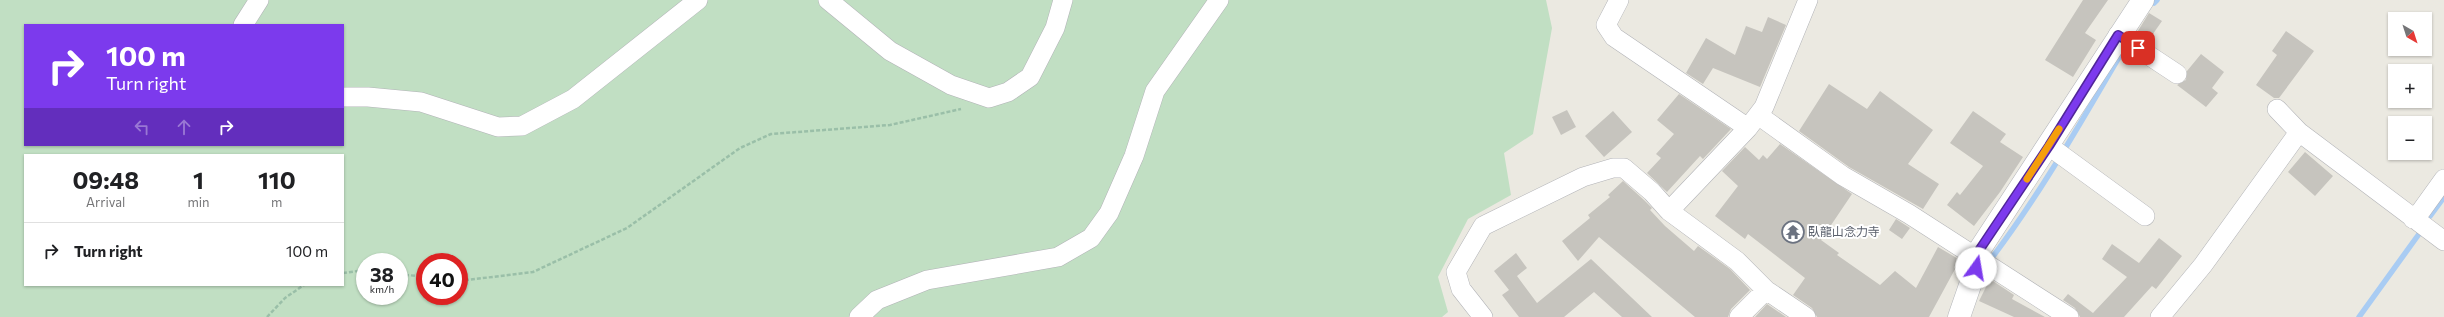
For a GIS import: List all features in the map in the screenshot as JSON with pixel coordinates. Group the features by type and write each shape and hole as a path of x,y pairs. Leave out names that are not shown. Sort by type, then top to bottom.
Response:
{"street":[{"path":"244,24 259,0"},
{"path":"344,97 368,97 421,102 498,127 522,126 573,99 698,0"},
{"path":"828,0 890,52 951,85 989,98 1008,92 1030,77 1055,28 1062,0"},
{"path":"859,317 877,300 927,280 1058,257 1091,238 1109,213 1134,156 1155,91 1219,0"},
{"path":"1619,0 1606,25 1614,37 1978,257 2069,317"},
{"path":"1669,211 1753,122 1764,107 1808,0"},
{"path":"1959,317 1976,268 1980,249 2057,152 2118,35 2143,0"},
{"path":"2118,35 2177,74"},
{"path":"2277,109 2299,132 2444,241"},
{"path":"2160,317 2203,265 2299,132"},
{"path":"2057,152 2145,216"},
{"path":"1483,317 1461,289 1456,272 1483,226 1583,177 1613,168 1624,168 1652,192 1669,211 1737,261 1766,290 1806,317"},
{"path":"2413,219 2444,179"},
{"path":"1739,317 1766,290"}],"path":[{"path":"468,280 533,272 627,228 740,148 771,134 890,124 954,112 989,98"},
{"path":"344,273 356,271"},
{"path":"267,317 285,298 303,286"}],"green space":[{"path":"0,0 1546,0 1552,28 1533,134 1504,153 1511,195 1468,219 1438,277 1448,312 1442,317 0,317"}],"building":[{"path":"2083,0 2108,0 2085,33 2096,40 2073,77 2045,60"},
{"path":"2149,13 2162,21 2148,41 2136,34"},
{"path":"1768,17 1786,25 1760,87 1713,68 1703,84 1686,73 1706,38 1735,55 1746,26 1762,32"},
{"path":"2286,31 2314,51 2279,98 2274,98 2256,85 2277,55 2272,51"},
{"path":"2201,54 2224,72 2212,88 2218,93 2206,107 2177,85 2186,80 2187,71"},
{"path":"1829,84 1867,109 1880,91 1933,130 1908,164 1939,184 1923,209 1849,167 1799,131"},
{"path":"1679,94 1731,129 1703,159 1700,156 1667,192 1647,173 1661,158 1656,154 1674,134 1657,120"},
{"path":"1567,110 1576,127 1561,135 1552,117"},
{"path":"1613,111 1632,132 1604,157 1585,136"},
{"path":"1973,111 2006,134 2000,142 2023,157 2000,192 1974,226 1947,205 1957,192 1960,195 1983,166 1950,143"},
{"path":"1780,144 1852,194 1821,240 1839,253 1837,255 1880,285 1895,271 1916,288 1938,247 1960,260 1929,317 1817,317 1812,308 1793,295 1805,278 1748,234 1745,239 1715,216 1738,186 1722,171 1745,147 1759,160 1763,155 1767,159"},
{"path":"2305,152 2333,176 2315,196 2288,172"},
{"path":"1623,181 1652,208 1650,210 1665,226 1694,251 1698,246 1730,269 1750,290 1731,309 1728,317 1695,317 1599,237 1578,261 1562,241 1590,218 1588,215 1610,197 1608,195"},
{"path":"1896,219 1910,228 1902,239 1889,230"},
{"path":"2159,238 2182,256 2156,289 2152,286 2124,317 2080,317 2075,308 2063,300 2068,294 2093,313 2127,277 2102,259 2112,244 2139,263"},
{"path":"1516,253 1527,268 1517,276 1537,303 1591,259 1652,317 1622,317 1594,292 1564,317 1519,317 1502,295 1509,290 1494,271"},
{"path":"1990,279 2014,295 2012,299 2045,317 2014,317 1979,301"},
{"path":"1767,304 1786,317 1755,317"}],"waterway":[{"path":"2154,3 2157,0"},
{"path":"1991,259 2028,208 2078,128 2125,47"},
{"path":"2430,216 2444,197"},
{"path":"2359,317 2419,234"}],"slow traffic":[{"path":"2027,179 2059,129"}],"place":[{"name":"臥龍山念力寺","path":"1793,232"}],"route":[{"path":"1976,268 1980,249 2049,146 2118,35 2138,48"}]}
